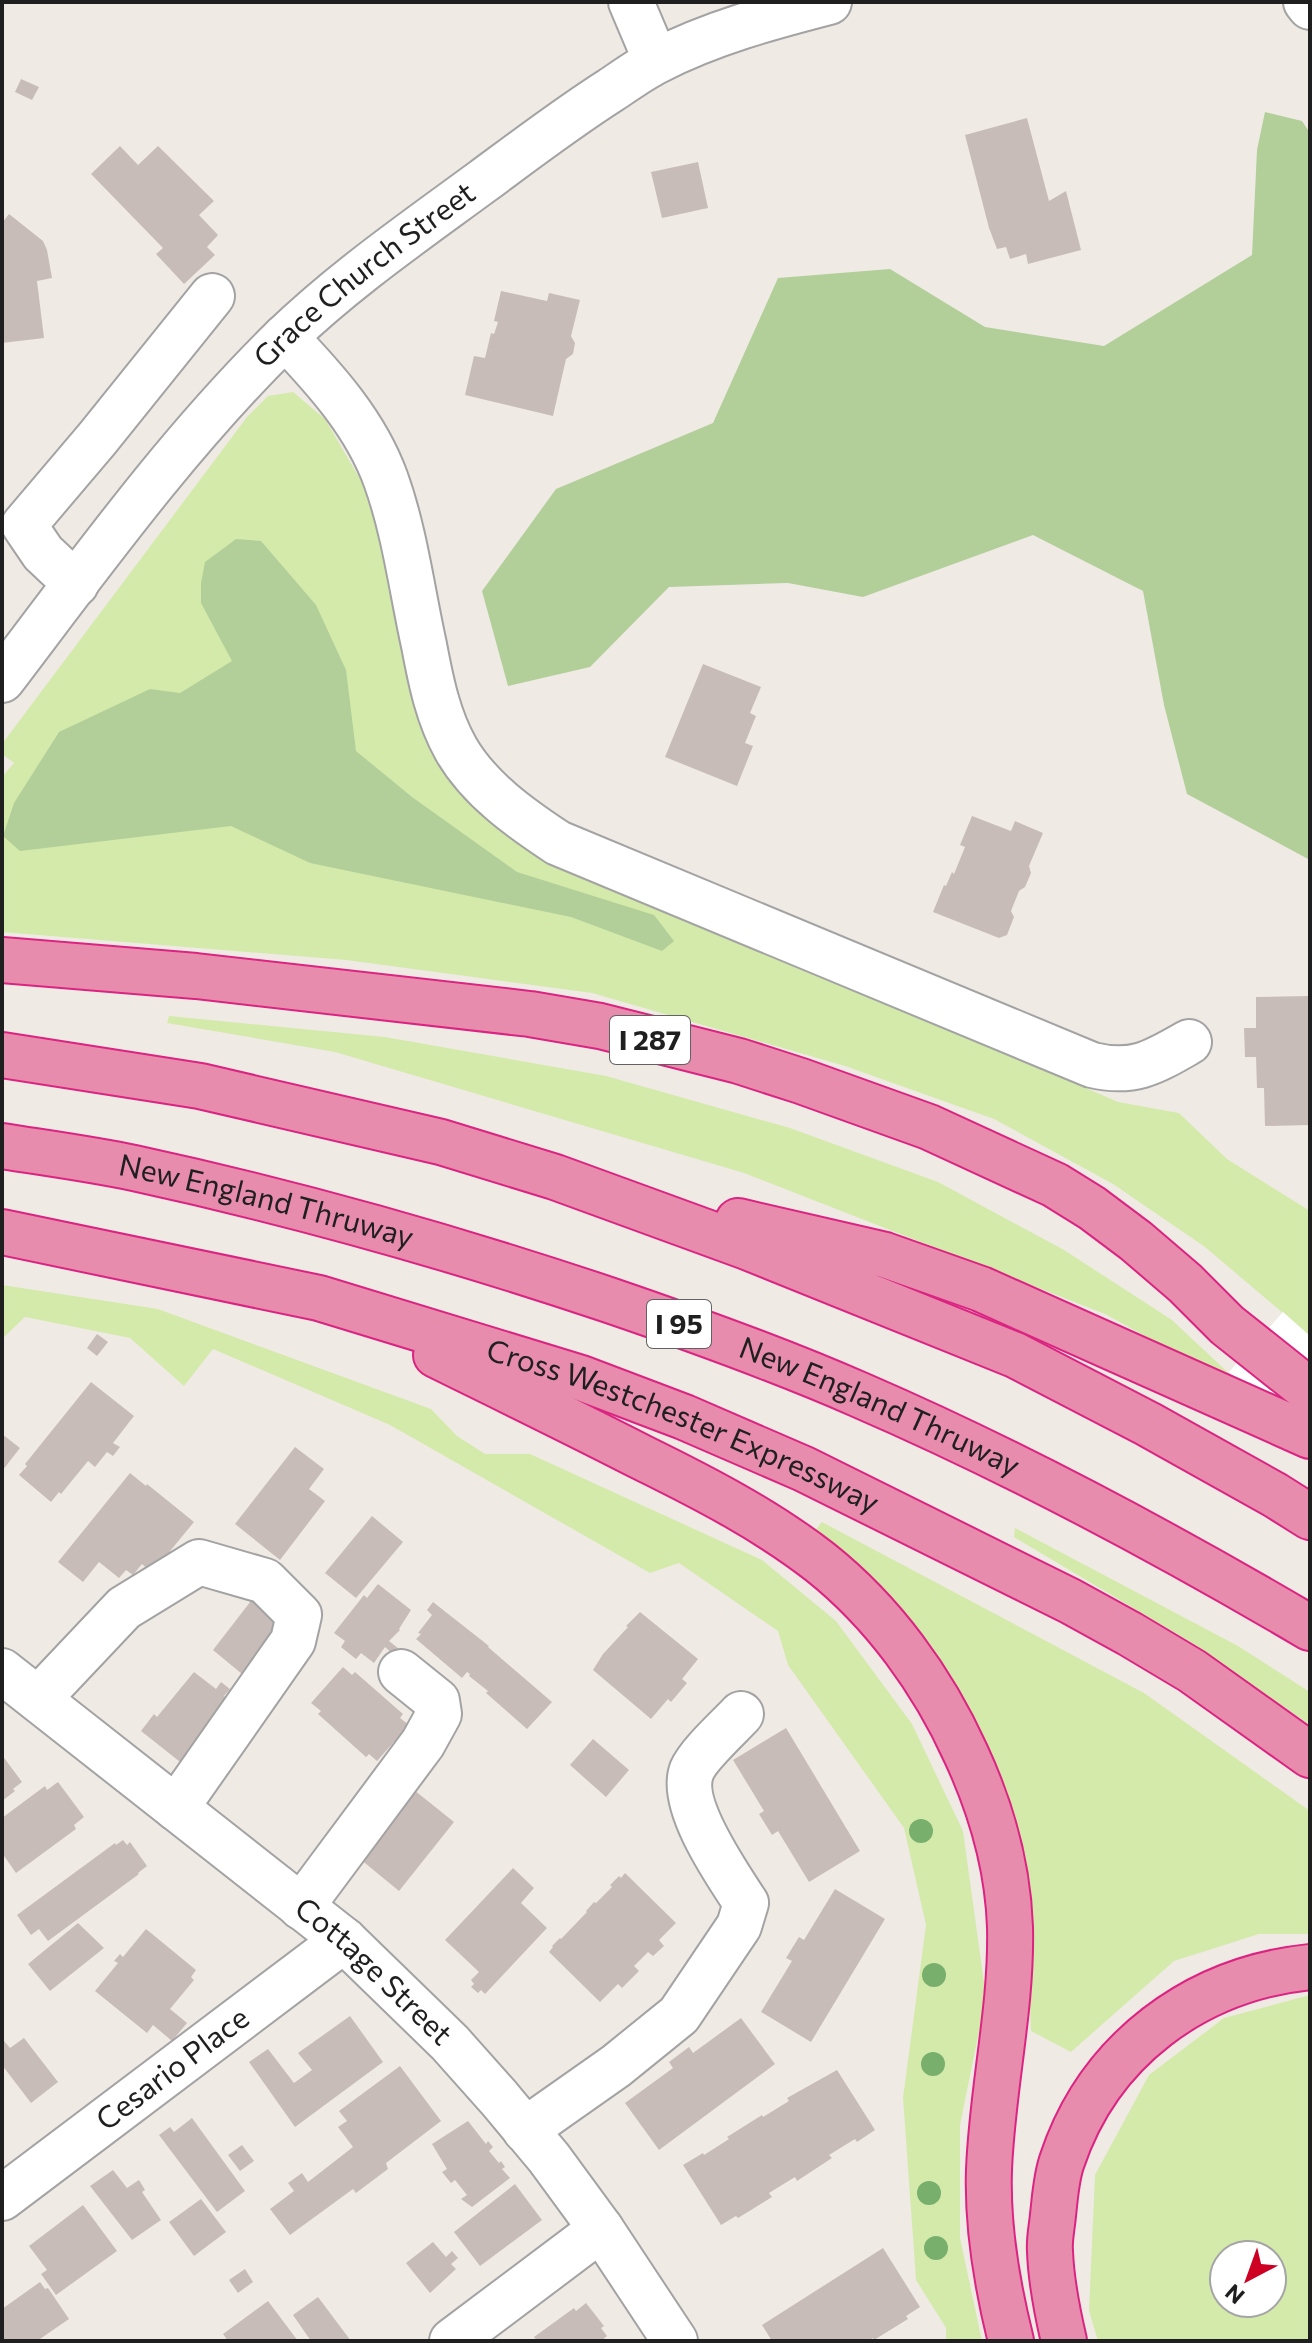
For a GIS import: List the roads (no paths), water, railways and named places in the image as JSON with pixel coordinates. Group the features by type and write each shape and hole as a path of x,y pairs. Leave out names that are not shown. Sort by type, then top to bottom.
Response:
{"highway":[{"name":"I 287","path":"2,960 196,976 530,1014 600,1026 739,1061 843,1095 929,1127 1055,1185 1092,1208 1136,1241 1227,1325 1310,1391"},
{"path":"2,1055 200,1086 308,1110 441,1142 601,1194 747,1247 1015,1355 1148,1424 1310,1517"},
{"name":"New England Thruway","path":"2,1146 132,1168 298,1207 442,1247 701,1332 860,1395 994,1456 1161,1543 1310,1628"},
{"path":"601,1194 797,1233 885,1255 981,1289 1310,1436"},
{"name":"Cross Westchester Expressway","path":"2,1232 319,1298 581,1378 684,1417 804,1469 1056,1594 1192,1671 1310,1755"},
{"path":"319,1298 669,1471 781,1533 822,1564 866,1605 933,1690 980,1785 996,1835 1005,1880 1010,1926 1009,1970 989,2169 992,2237 1011,2341"},
{"path":"1064,2341 1053,2296 1050,2248 1054,2202 1061,2163 1092,2096 1119,2061 1153,2028 1194,2002 1236,1983 1278,1971 1310,1967"}],"street":[{"path":"631,2 656,61"},
{"name":"Grace Church Street","path":"2,680 237,386 285,337 394,246 560,125 656,61 718,36 829,2"},
{"path":"1306,2 1310,7"},
{"path":"76,584 43,553 24,525 212,296"},
{"path":"285,337 341,399 385,476 396,508 433,692 444,725 458,752 502,802 558,843 1092,1065 1113,1070 1136,1068 1156,1061 1189,1042"},
{"path":"38,1699 124,1608 199,1562 265,1581 299,1615 293,1641 176,1808"},
{"name":"Cottage Street","path":"2,1671 344,1940 450,2043 525,2130 601,2229 675,2341"},
{"path":"301,1907 423,1743 439,1714 437,1701 401,1672"},
{"path":"525,2130 616,2066 679,2015 739,1926 746,1903 694,1814 689,1780 693,1767 741,1714"},
{"name":"Cesario Place","path":"2,2198 344,1940"},
{"path":"452,2341 601,2229"}]}
